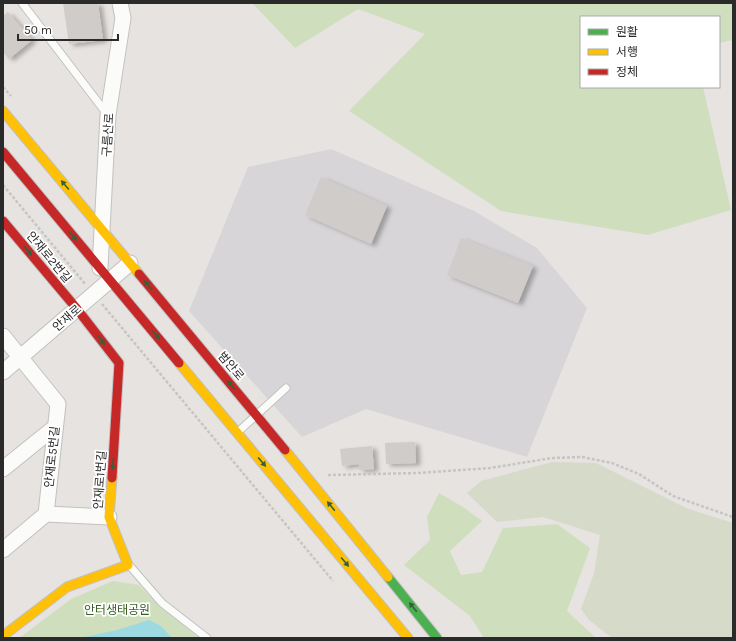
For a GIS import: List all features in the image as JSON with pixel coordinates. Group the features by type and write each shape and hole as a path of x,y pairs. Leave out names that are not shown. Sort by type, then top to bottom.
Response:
{"main road":[{"name":"범안로","path":"3,111 307,476 437,638"},
{"path":"3,152 408,638"},
{"name":"안재로2번길","path":"3,221 77,309"},
{"name":"안재로1번길","path":"77,309 119,363 110,517 128,565"},
{"path":"3,636 67,587 128,565"}],"street":[{"name":"구름산로","path":"100,268 108,115 123,18 120,3"},
{"name":"안재로","path":"3,372 130,263"},
{"name":"안재로5번길","path":"3,336 58,404 46,514"},
{"path":"3,470 55,427"},
{"path":"3,550 46,514 110,517"}],"lane":[{"path":"22,3 108,115"},
{"path":"237,432 286,388"},
{"path":"128,565 162,603 206,638"}],"path":[{"path":"3,185 333,581"},
{"path":"307,476 418,473 490,468 552,458 582,457 612,463 639,474 673,496 733,517"}],"shaded area":[{"path":"331,149 474,211 537,248 587,308 527,457 366,409 302,437 189,311 248,167"}],"green space":[{"path":"252,3 733,3 733,40 720,43 720,16 580,16 580,88 703,88 731,210 648,235 501,211 349,111 425,34 358,9 295,48"},
{"path":"552,462 596,463 686,508 733,523 733,638 612,638 589,620 581,609 594,573 600,535 543,517 497,522 467,493 481,481"},
{"path":"439,493 463,507 482,521 450,551 461,575 482,572 503,528 557,524 590,548 567,611 596,638 484,638 470,616 404,565 430,540 427,517"},
{"name":"안터생태공원","path":"113,581 139,585 158,605 199,638 19,638 71,599"}],"water":[{"path":"149,620 161,626 172,638 80,638 117,630"}],"building":[{"path":"63,3 98,3 103,40 69,44"},
{"path":"8,12 32,40 9,59 3,52 3,16"},
{"path":"321,177 387,206 371,244 305,215"},
{"path":"461,238 533,266 518,303 447,275"},
{"path":"415,442 416,463 386,464 385,443"},
{"path":"372,446 374,469 359,470 359,464 342,466 340,449"}],"traffic: fast":[{"path":"388,577 437,638"}],"traffic: slow":[{"path":"3,111 139,274"},
{"path":"179,363 408,638"},
{"path":"285,450 388,577"},
{"path":"3,636 67,587 128,565 109,517 112,478"}],"traffic: jam":[{"path":"3,152 179,363"},
{"path":"3,221 77,309 119,363 112,478"},
{"path":"139,274 285,450"}]}
